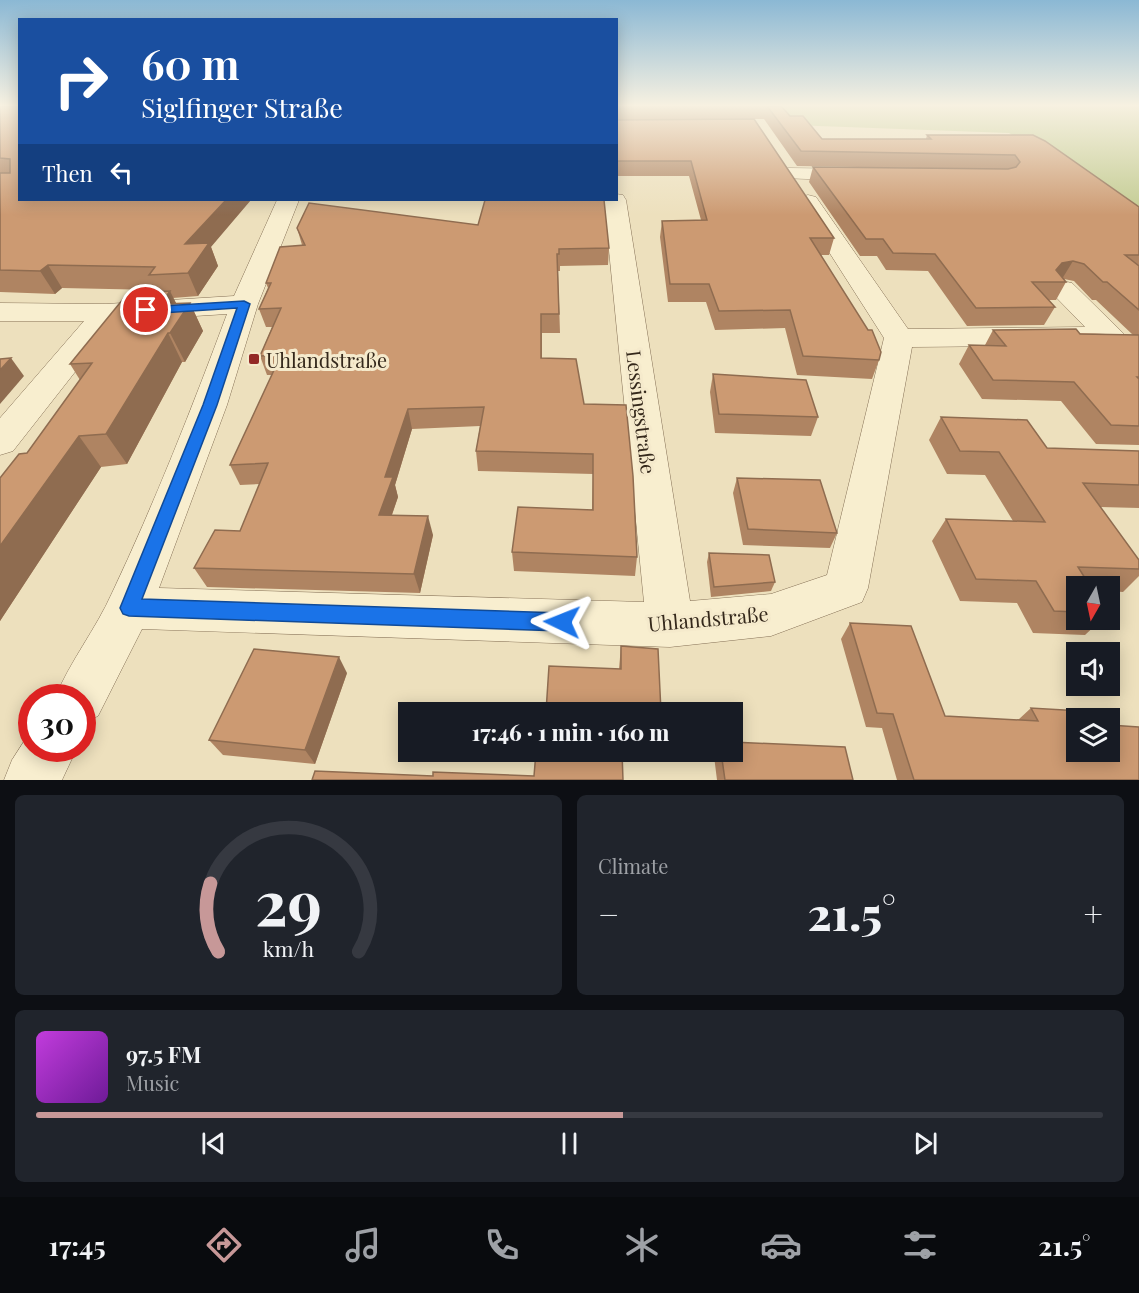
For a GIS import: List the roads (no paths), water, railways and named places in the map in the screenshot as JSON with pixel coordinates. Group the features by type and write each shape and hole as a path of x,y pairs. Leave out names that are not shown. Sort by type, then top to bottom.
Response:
{"street":[{"path":"770,145 899,338 1111,336 1062,289"},
{"path":"789,174 877,175"},
{"path":"88,684 129,608 214,395 244,304 288,201"},
{"name":"Lessingstraße","path":"615,201 670,625"},
{"path":"0,312 106,313 244,304"},
{"path":"0,442 106,313"},
{"name":"Uhlandstraße","path":"129,608 670,625 771,615 846,588 899,338"},
{"path":"32,780 42,762"}],"place":[{"name":"Uhlandstraße","path":"254,359"}]}
